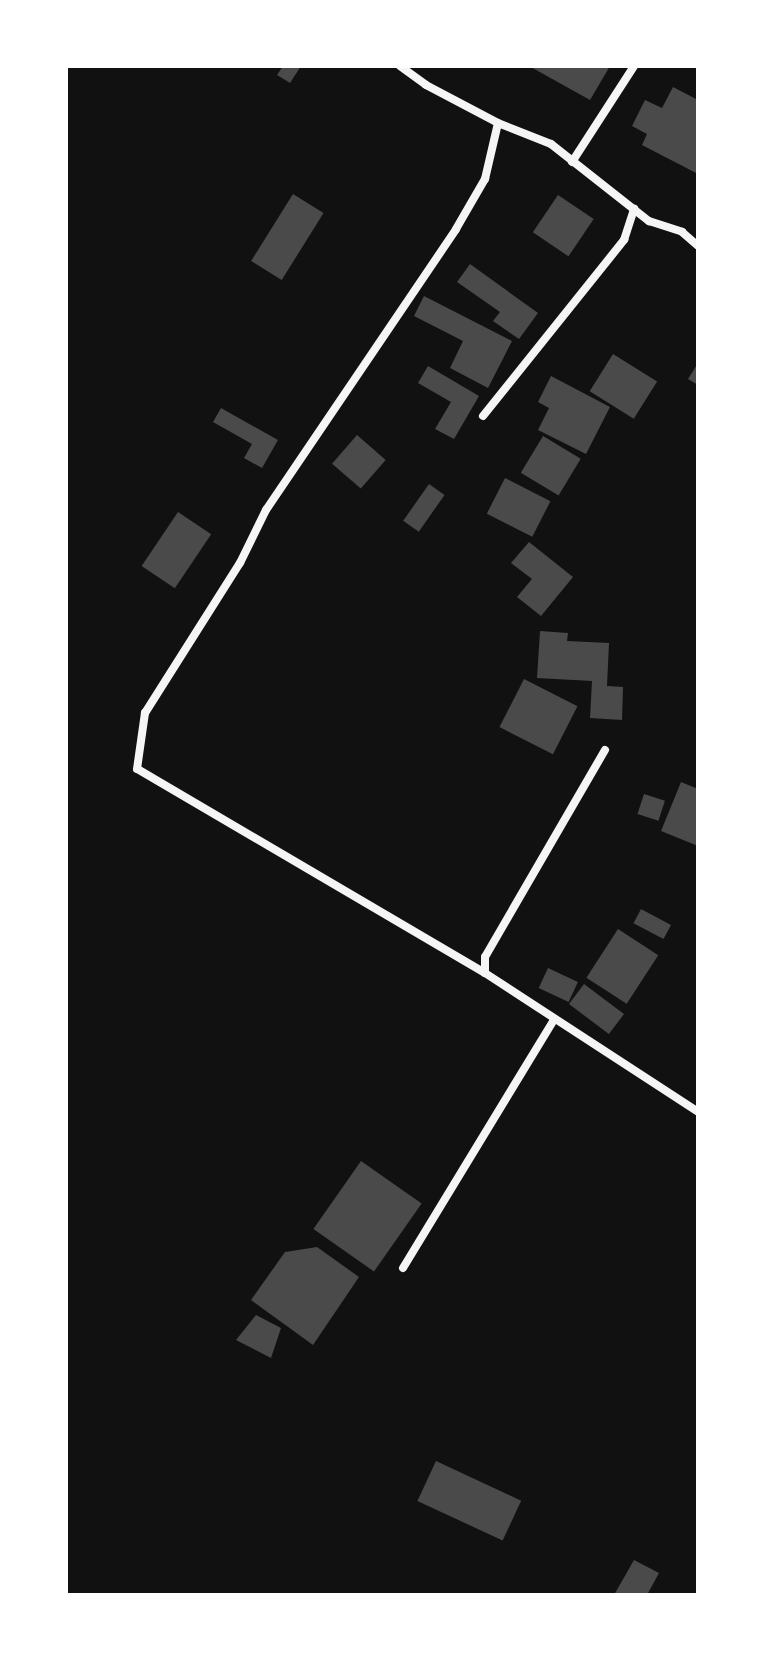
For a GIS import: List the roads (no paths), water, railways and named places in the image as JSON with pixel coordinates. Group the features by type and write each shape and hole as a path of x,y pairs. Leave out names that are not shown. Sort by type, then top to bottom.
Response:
{"street":[{"path":"400,66 426,85 498,123 551,144 649,221 682,232 698,246"},
{"path":"572,162 634,66"},
{"path":"498,123 485,179 456,229 266,510 240,563 145,713 137,769 485,973 698,1112"},
{"path":"483,416 624,240 634,209"},
{"path":"485,973 485,957 605,750"},
{"path":"403,1268 554,1020"}]}
